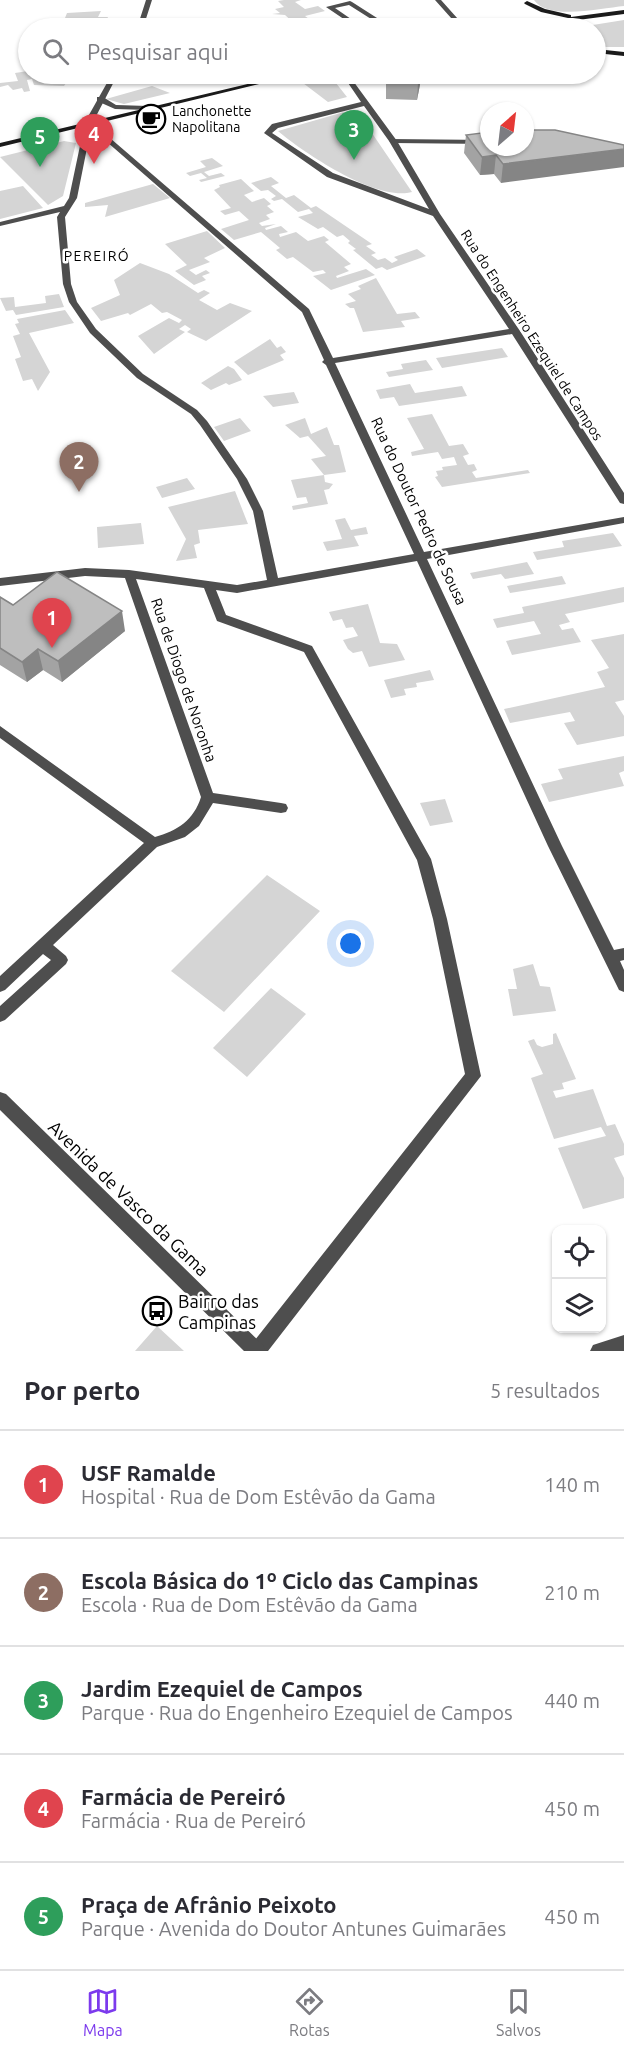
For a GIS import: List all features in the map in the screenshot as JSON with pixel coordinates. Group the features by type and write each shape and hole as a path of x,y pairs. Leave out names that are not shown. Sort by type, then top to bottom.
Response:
{"main road":[{"path":"526,2 528,18"},
{"path":"526,2 543,11 579,18 624,12"},
{"path":"606,51 624,51"},
{"path":"2,142 252,84"}],"street":[{"path":"143,18 149,0"},
{"path":"438,0 454,18"},
{"path":"346,18 329,7 350,3 373,18"},
{"path":"110,84 89,122 73,198 61,217 62,250 67,284 74,302 93,331 140,376 194,412 204,423 242,479 258,511 273,581"},
{"name":"Rua do Engenheiro Ezequiel de Campos","path":"352,84 393,141 436,214 515,331 624,501"},
{"path":"100,99 114,107 148,108"},
{"path":"366,103 275,126 268,133 330,175 436,214"},
{"name":"Rua do Doutor Pedro de Sousa","path":"89,122 306,311 327,362 351,403 555,846 617,956 624,985"},
{"path":"393,141 480,142"},
{"path":"0,224 66,208"},
{"path":"327,362 515,331"},
{"path":"0,582 85,572 129,574 237,589 624,520"},
{"name":"Rua de Diogo de Noronha","path":"129,574 208,797"},
{"path":"209,586 221,618 308,649 424,859 441,919 473,1076 257,1351"},
{"path":"0,731 153,843"},
{"path":"0,985 153,843 175,837 189,828 203,812 208,797 281,808"},
{"path":"0,1015 61,960 44,945"},
{"name":"Avenida de Vasco da Gama","path":"0,1098 257,1351"},
{"path":"599,1351 624,1344"}],"shaded area":[{"path":"301,0 295,2 305,9 318,6 325,11 305,16 308,18 288,18 285,15 272,14 280,13 275,9 284,7 278,1"},
{"path":"534,0 624,0 624,6 563,12 541,6"},
{"path":"101,11 98,17 108,17 65,18 67,13"},
{"path":"624,20 624,47 606,47 606,23"},
{"path":"18,81 18,84 28,84 30,91 24,92 22,88 13,90 8,85 0,87 0,83"},
{"path":"34,84 65,84 64,86"},
{"path":"304,84 337,84 347,97 328,102"},
{"path":"152,86 170,93 124,104 106,99"},
{"path":"344,112 359,114 412,192 397,193 380,190 361,183 323,163 278,131"},
{"path":"64,141 76,143 63,196 48,205 0,157"},
{"path":"212,158 223,166 204,172 209,176 221,173 225,176 201,182 199,180 207,178 201,173 190,176 186,173 206,167 200,161"},
{"path":"271,177 279,183 271,186 286,198 294,195 311,208 316,206 372,244 366,246 376,253 371,255 378,260 385,258 392,263 398,260 394,257 417,249 426,256 387,270 382,267 376,269 353,250 356,249 343,235 337,237 323,227 318,229 298,217 313,213 309,209 298,212 282,199 274,201 271,199 276,196 268,190 261,191 251,183"},
{"path":"241,179 254,191 244,195 252,202 264,198 271,204 267,206 274,212 266,215 270,219 259,223 262,226 276,224 265,228 266,230 281,226 288,232 279,234 280,237 296,232 308,241 324,236 329,240 325,242 351,264 344,267 349,271 336,276 337,278 366,269 375,275 331,290 313,276 326,273 323,270 313,272 293,257 287,259 276,250 280,248 261,232 234,240 221,229 249,220 239,211 225,215 220,211 231,208 214,190 220,187 219,185"},
{"path":"153,184 170,198 105,217 108,205 85,207 85,203"},
{"path":"23,186 43,208 0,219 0,191"},
{"path":"207,231 225,248 204,258 210,262 189,270 196,275 206,270 210,273 202,276 206,280 194,285 175,271 187,265 165,244"},
{"path":"140,263 169,274 198,293 204,290 210,293 199,300 217,310 230,303 252,311 206,341 187,332 191,329 185,325 179,329 185,332 154,354 138,336 169,318 179,323 182,320 167,312 162,313 151,304 130,315 128,313 101,321 91,308 120,295 114,280"},
{"path":"376,278 397,314 415,312 420,318 401,321 405,327 363,332 354,308 345,304 356,301 348,294 361,289 358,286"},
{"path":"59,294 64,307 16,315 13,310 6,311 0,298 14,297 15,307 46,303 45,296"},
{"path":"65,310 74,323 29,333 50,372 38,391 32,379 23,381 15,359 21,357 13,336 20,334 15,324 19,323 17,319"},
{"path":"270,339 277,348 281,346 286,352 280,355 284,360 248,375 234,362"},
{"path":"502,348 508,357 442,368 436,358"},
{"path":"426,360 433,370 389,377 386,372 403,369 401,364"},
{"path":"228,366 234,369 242,380 229,385 226,383 211,390 201,383"},
{"path":"410,384 415,393 462,386 467,396 399,406 394,397 380,399 376,390"},
{"path":"294,392 299,403 273,407 263,396"},
{"path":"432,414 449,446 463,444 469,454 463,456 468,465 474,464 477,470 472,472 476,478 528,470 530,473 442,487 435,477 438,476 436,471 443,470 442,467 457,465 454,457 442,459 438,452 412,456 411,452 424,449 407,418"},
{"path":"240,418 251,431 224,441 214,427"},
{"path":"305,418 311,434 327,427 334,445 339,445 346,472 324,475 311,459 326,456 308,436 300,438 285,425"},
{"path":"324,475 325,482 333,484 329,489 324,490 328,504 293,510 292,506 308,503 306,497 297,498 291,480"},
{"path":"187,478 195,489 162,498 156,487"},
{"path":"235,491 248,524 198,530 200,543 194,545 197,558 176,561 186,539 168,507"},
{"path":"345,518 351,530 366,527 368,534 354,536 359,546 327,551 323,542 342,539 335,520"},
{"path":"141,523 144,544 98,548 97,527"},
{"path":"613,533 622,546 537,560 533,552 564,547 562,541"},
{"path":"527,562 534,574 505,579 501,574 473,579 470,573"},
{"path":"562,576 566,584 510,593 507,586"},
{"path":"624,587 624,602 565,614 570,622 559,625 562,630 573,628 581,642 512,655 506,641 541,634 534,621 497,628 493,619 524,613 522,607"},
{"path":"368,604 380,643 397,644 405,660 369,667 362,651 353,653 348,649 343,640 358,636 353,627 346,628 342,619 333,621 329,612"},
{"path":"624,634 624,700 615,702 624,716 624,736 577,745 564,723 575,721 570,712 510,723 504,709 605,687 597,672 609,668 591,640"},
{"path":"430,670 434,680 416,683 417,687 404,689 406,695 391,698 384,680"},
{"path":"624,756 624,771 619,773 624,786 549,802 541,784 563,779 558,769"},
{"path":"445,799 453,822 430,826 420,803"},
{"path":"267,875 320,911 224,1012 171,971"},
{"path":"533,964 540,986 550,987 556,1011 513,1016 508,989 517,989 513,969"},
{"path":"271,988 306,1014 247,1077 213,1048"},
{"path":"556,1033 576,1079 562,1083 564,1089 553,1091 556,1098 593,1089 607,1126 615,1124 624,1144 624,1155 614,1158 624,1178 624,1198 583,1209 558,1148 606,1136 601,1127 554,1139 531,1078 543,1074 528,1041 534,1039 537,1045 542,1047 553,1044 553,1034"},
{"path":"157,1326 184,1351 135,1351"}],"building":[{"path":"534,130 555,130 624,145 624,149 503,164 497,156 534,156"},
{"path":"480,133 480,154 466,135"},
{"path":"57,572 122,611 58,661 38,649 22,662 0,648 0,597 13,605"}],"place":[{"name":"Lanchonette Napolitana","path":"151,119"},
{"name":"Jardim Ezequiel de Campos","path":"354,160"},
{"name":"Farmácia de Pereiró","path":"94,164"},
{"name":"Praça de Afrânio Peixoto","path":"40,167"},
{"name":"Escola Básica do 1º Ciclo das Campinas","path":"79,492"},
{"name":"USF Ramalde","path":"52,648"},
{"name":"Bairro das Campinas","path":"157,1311"}],"district":[{"name":"PEREIRÓ","path":"97,256"}]}
